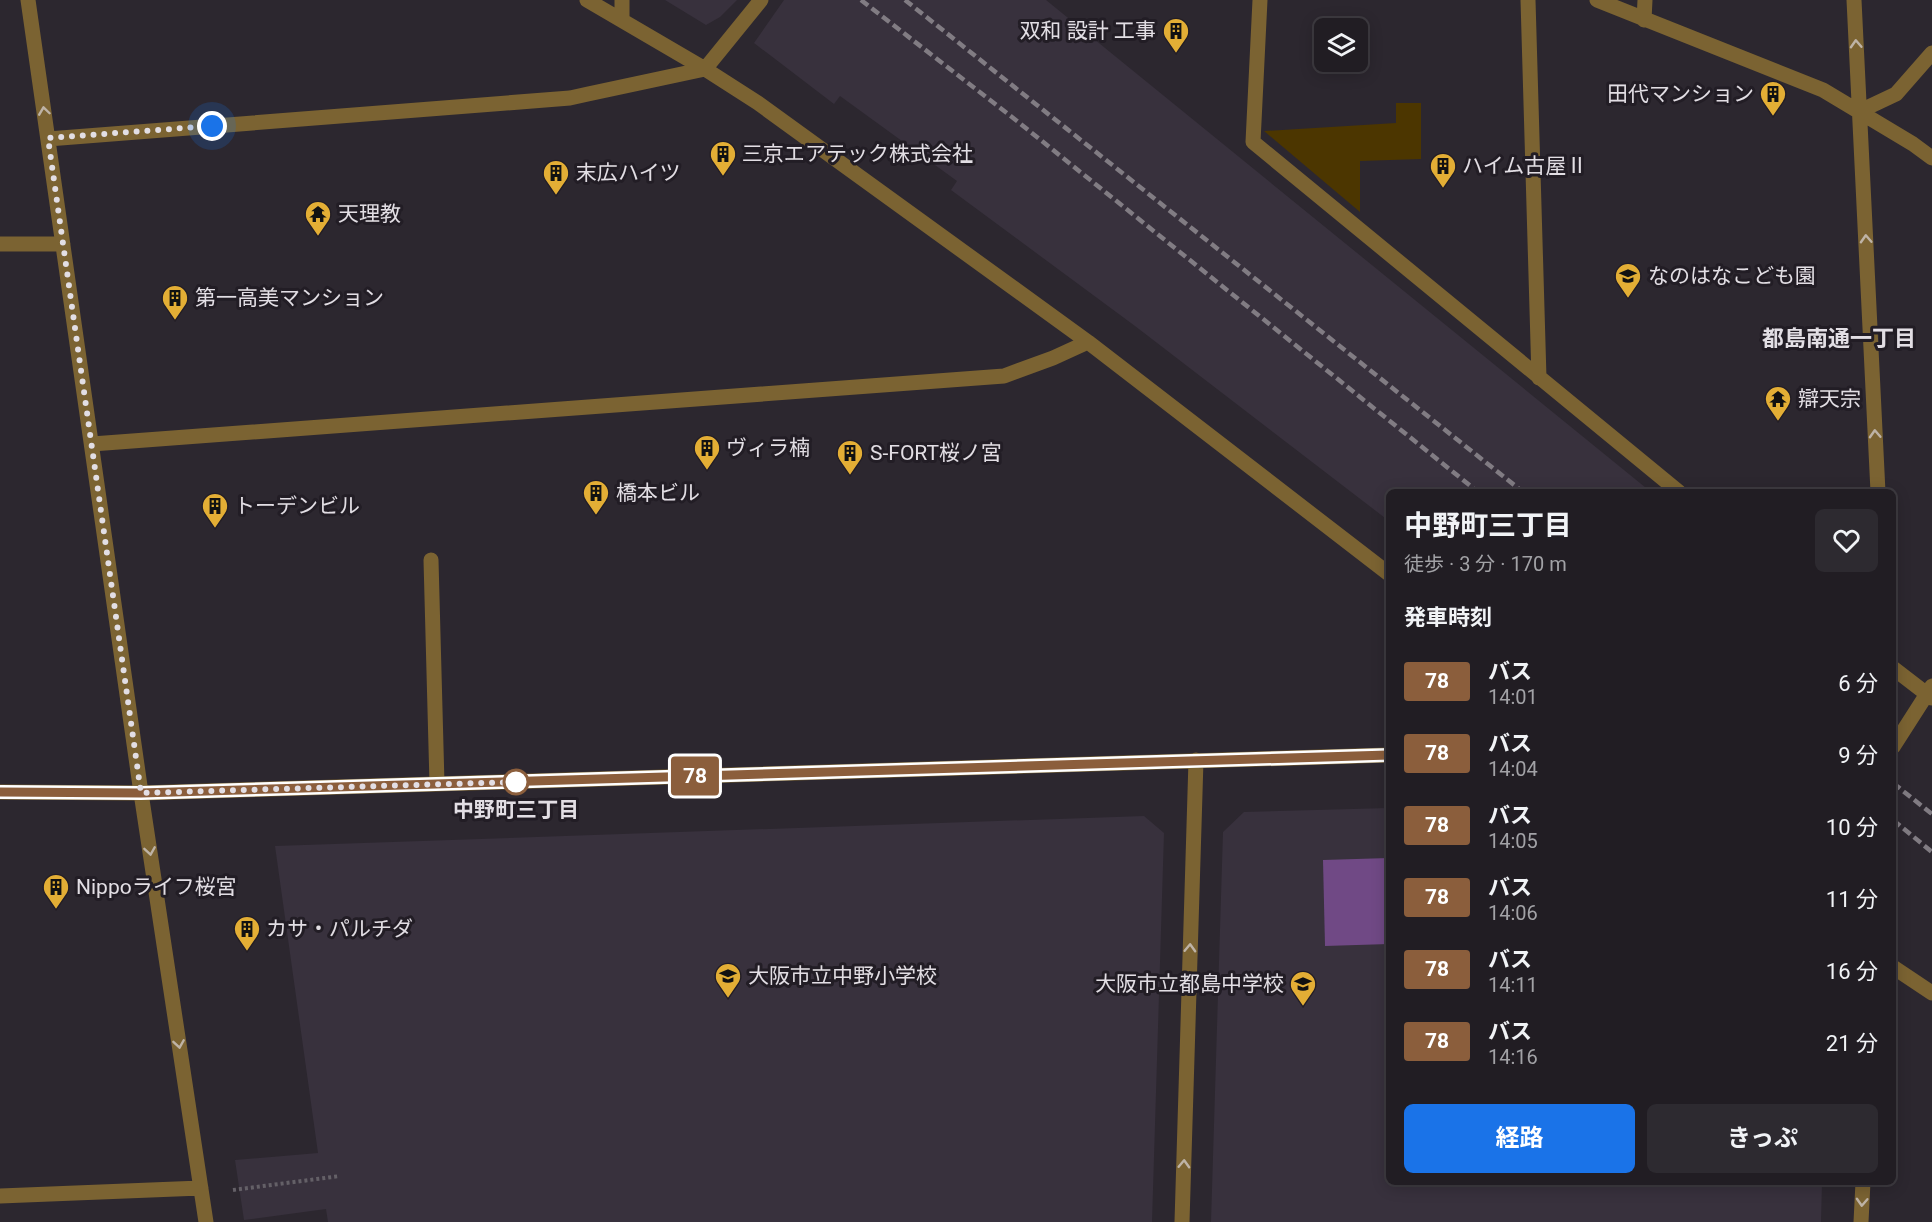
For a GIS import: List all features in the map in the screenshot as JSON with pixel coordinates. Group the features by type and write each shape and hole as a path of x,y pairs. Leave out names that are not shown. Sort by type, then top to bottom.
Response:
{"street":[{"path":"28,0 141,793 206,1222"},
{"path":"586,0 705,69 758,103 1088,342 1386,572"},
{"path":"622,0 622,20"},
{"path":"48,138 570,98 705,69 761,0"},
{"path":"1260,0 1253,142 1675,489"},
{"path":"1528,0 1539,378"},
{"path":"1597,0 1823,90 1932,158"},
{"path":"1644,20 1645,0"},
{"path":"1854,0 1878,489"},
{"path":"1860,111 1896,94 1932,53"},
{"path":"0,244 63,244"},
{"path":"92,444 1004,376 1088,342"},
{"path":"431,560 437,784"},
{"path":"1896,670 1930,692 1896,743"},
{"path":"0,792 141,793 1386,755"},
{"path":"1182,1222 1196,760"},
{"path":"1896,969 1932,993"},
{"path":"1861,1222 1863,1185"},
{"path":"0,1196 201,1188"}],"path":[{"path":"232,1190 340,1176"}],"shaded area":[{"path":"665,0 737,0 720,17 706,25"},
{"path":"784,0 1046,0 1647,489 1386,489 1386,519 1135,326 951,190 957,181 840,96 834,104 754,43"},
{"path":"1396,103 1421,103 1421,159 1360,161 1360,212 1264,131 1396,123"},
{"name":"大阪市立都島中学校","path":"1386,808 1386,1185 1822,1185 1821,1222 1211,1222 1223,832 1244,812"},
{"name":"大阪市立中野小学校","path":"1144,816 1164,833 1152,1222 328,1222 326,1209 244,1220 235,1160 318,1153 275,846"},
{"path":"1386,858 1386,944 1325,946 1323,860"}],"railway":[{"path":"861,0 1017,121 1474,489"},
{"path":"905,0 1519,489"},
{"path":"1896,785 1932,814"},
{"path":"1896,822 1932,852"}],"bus line":[{"name":"78","path":"0,792 141,793 1386,755"}],"place":[{"name":"双和 設計 工事","path":"1176,54"},
{"name":"田代マンション","path":"1773,117"},
{"name":"三京エアテック株式会社","path":"723,177"},
{"name":"ハイム古屋Ⅱ","path":"1443,189"},
{"name":"末広ハイツ","path":"556,196"},
{"name":"天理教","path":"318,237"},
{"name":"なのはなこども園","path":"1628,299"},
{"name":"第一高美マンション","path":"175,321"},
{"name":"辯天宗","path":"1778,422"},
{"name":"ヴィラ楠","path":"707,471"},
{"name":"S-FORT桜ノ宮","path":"850,476"},
{"name":"橋本ビル","path":"596,516"},
{"name":"トーデンビル","path":"215,529"},
{"name":"中野町三丁目","path":"516,782"},
{"name":"Nippoライフ桜宮","path":"56,910"},
{"name":"カサ・パルチダ","path":"247,952"},
{"name":"大阪市立中野小学校","path":"728,999"},
{"name":"大阪市立都島中学校","path":"1303,1007"}],"district":[{"name":"都島南通一丁目","path":"1839,338"}],"route":[{"path":"212,126 48,138 141,793 516,782"}]}
